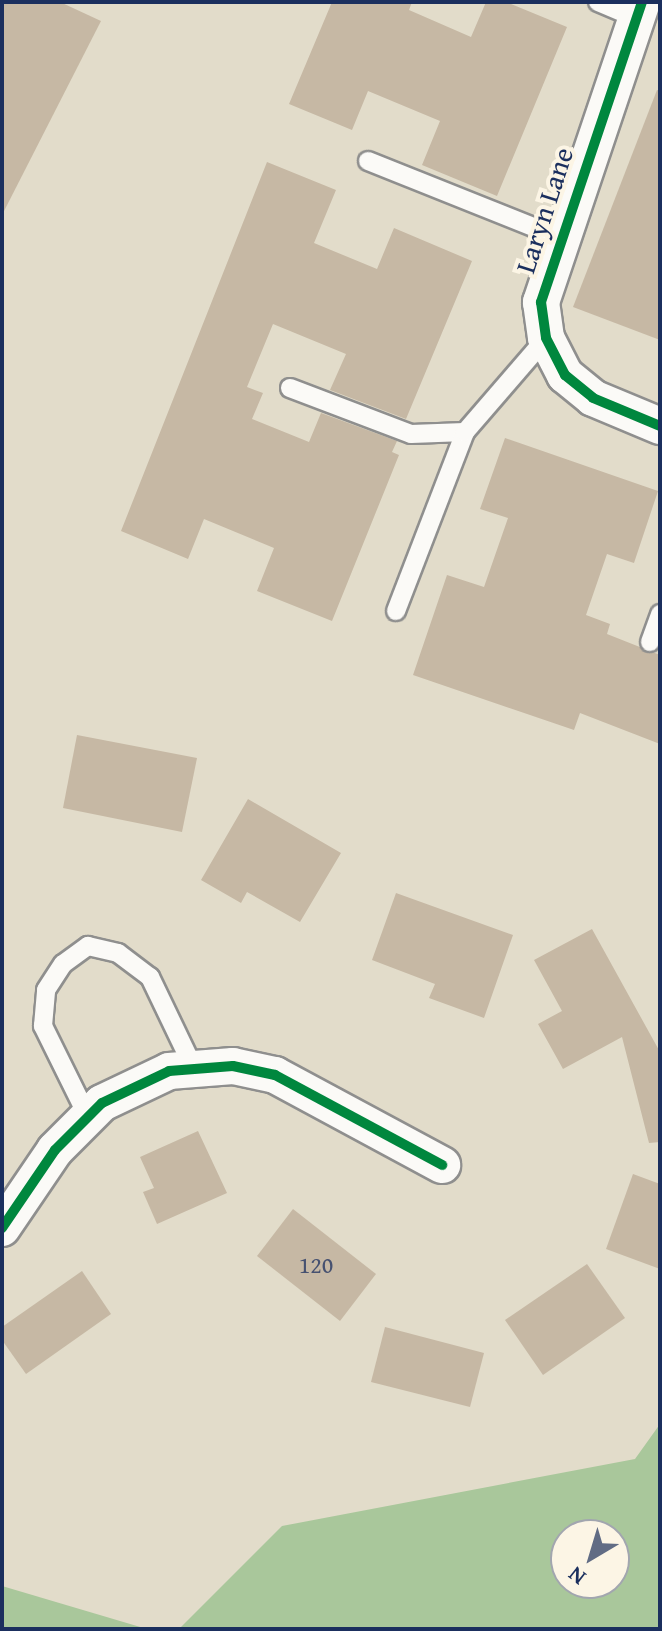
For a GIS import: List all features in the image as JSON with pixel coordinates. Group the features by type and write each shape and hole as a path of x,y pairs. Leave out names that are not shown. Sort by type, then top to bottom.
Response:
{"street":[{"name":"Laryn Lane","path":"639,10 558,237 541,302 546,338 565,375 593,398 660,426"},
{"path":"2,1228 55,1150 102,1103 169,1071 194,1069 275,1075 442,1165"}],"lane":[{"path":"598,2 639,10"},
{"path":"368,161 558,237"},
{"path":"396,611 465,432 546,338"},
{"path":"290,388 411,434 465,432"},
{"path":"650,642 660,614"},
{"path":"88,1117 43,1026 46,990 63,964 88,946 118,953 150,977 194,1069"}],"green space":[{"path":"660,1424 660,1629 179,1629 282,1526 635,1459"},
{"path":"2,1586 147,1629 2,1629"}],"building":[{"path":"2,2 60,2 101,21 2,215"},
{"path":"332,2 412,2 409,10 471,37 486,2 506,2 567,27 497,196 422,165 440,121 368,91 352,130 289,104"},
{"path":"657,90 660,91 660,340 573,307"},
{"path":"267,162 336,190 314,243 377,269 394,228 472,261 406,419 330,390 346,354 273,324 247,387 263,393 252,419 309,442 321,413 397,441 392,452 399,455 332,621 257,591 274,548 204,519 188,559 121,531"},
{"path":"505,438 658,491 634,563 607,554 586,615 610,624 607,634 660,655 660,744 580,713 574,730 413,675 447,575 484,587 508,518 480,509"},
{"path":"77,735 197,758 182,832 63,808"},
{"path":"248,799 341,853 300,922 247,892 241,903 201,880"},
{"path":"396,893 513,935 484,1018 429,998 435,984 372,960"},
{"path":"592,929 660,1052 660,1142 649,1143 622,1037 563,1069 538,1024 562,1011 534,960"},
{"path":"198,1131 227,1193 157,1224 143,1192 154,1188 140,1157"},
{"path":"633,1174 660,1184 660,1269 606,1249"},
{"path":"293,1209 376,1274 340,1321 257,1256"},
{"path":"587,1264 625,1318 543,1375 505,1320"},
{"path":"82,1271 111,1314 26,1374 2,1340 2,1327"},
{"path":"385,1327 484,1353 470,1407 371,1382"}],"cycle path":[{"path":"642,2 541,302 546,338 565,375 593,398 660,426"},
{"path":"2,1228 55,1150 102,1103 169,1071 233,1066 275,1075 442,1165"}]}
